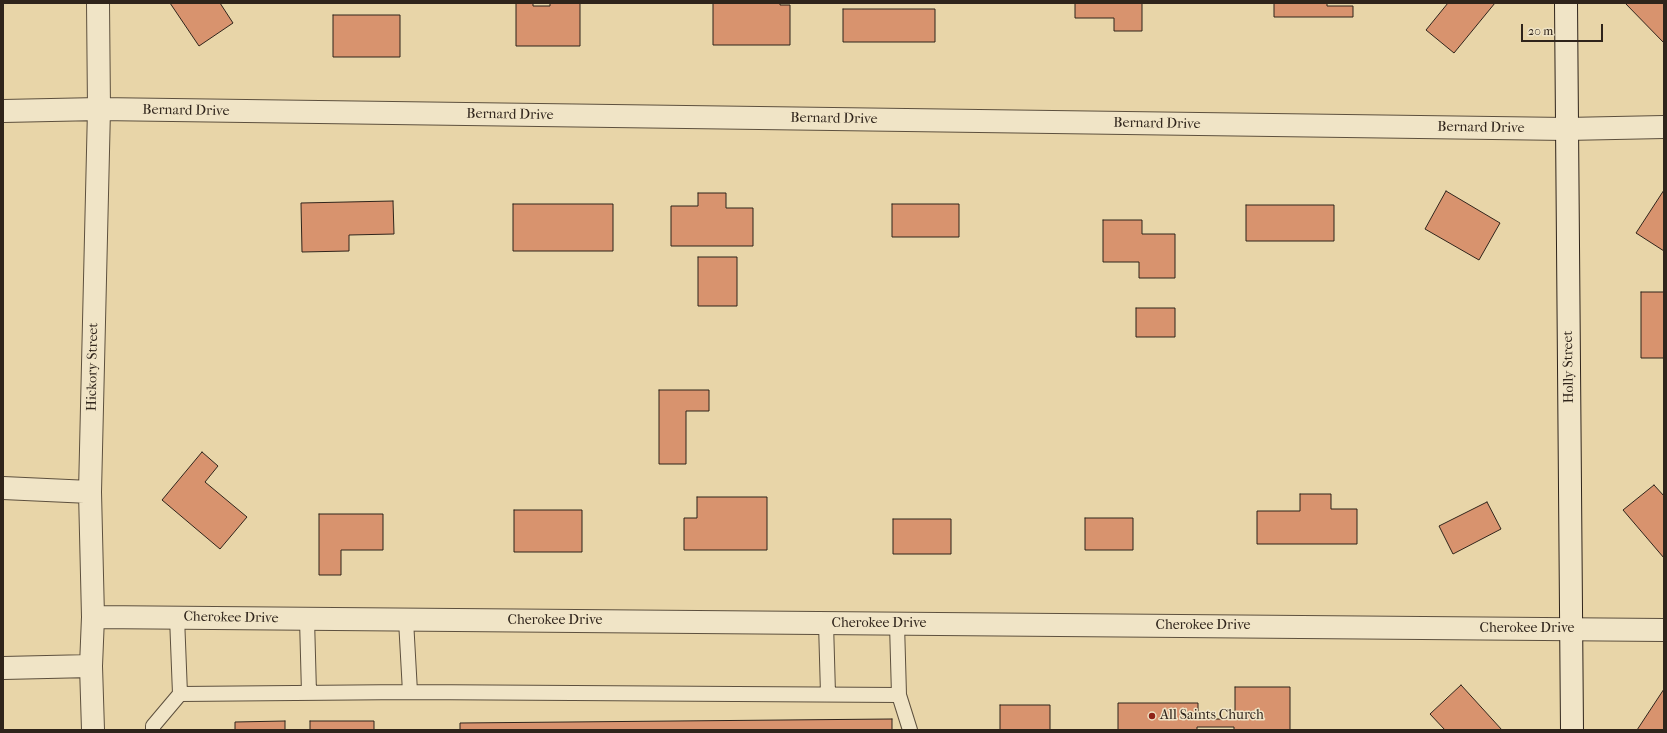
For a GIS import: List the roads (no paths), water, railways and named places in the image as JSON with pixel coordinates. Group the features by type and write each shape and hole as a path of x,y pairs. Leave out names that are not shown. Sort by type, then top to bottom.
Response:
{"street":[{"name":"Hickory Street","path":"93,730 91,666 93,617 90,492 99,109 98,3"},
{"name":"Holly Street","path":"1566,3 1572,730"},
{"name":"Bernard Drive","path":"3,111 99,109 1566,129 1664,127"},
{"path":"3,488 90,492"},
{"name":"Cherokee Drive","path":"93,617 1664,630"},
{"path":"3,668 91,666"}],"lane":[{"path":"153,730 153,726 180,694 177,617"},
{"path":"307,619 309,692"},
{"path":"406,620 410,692"},
{"path":"826,623 828,694"},
{"path":"897,624 899,695 910,730"},
{"path":"180,694 410,692 899,695"}],"place":[{"name":"All Saints Church","path":"1152,716"}]}
